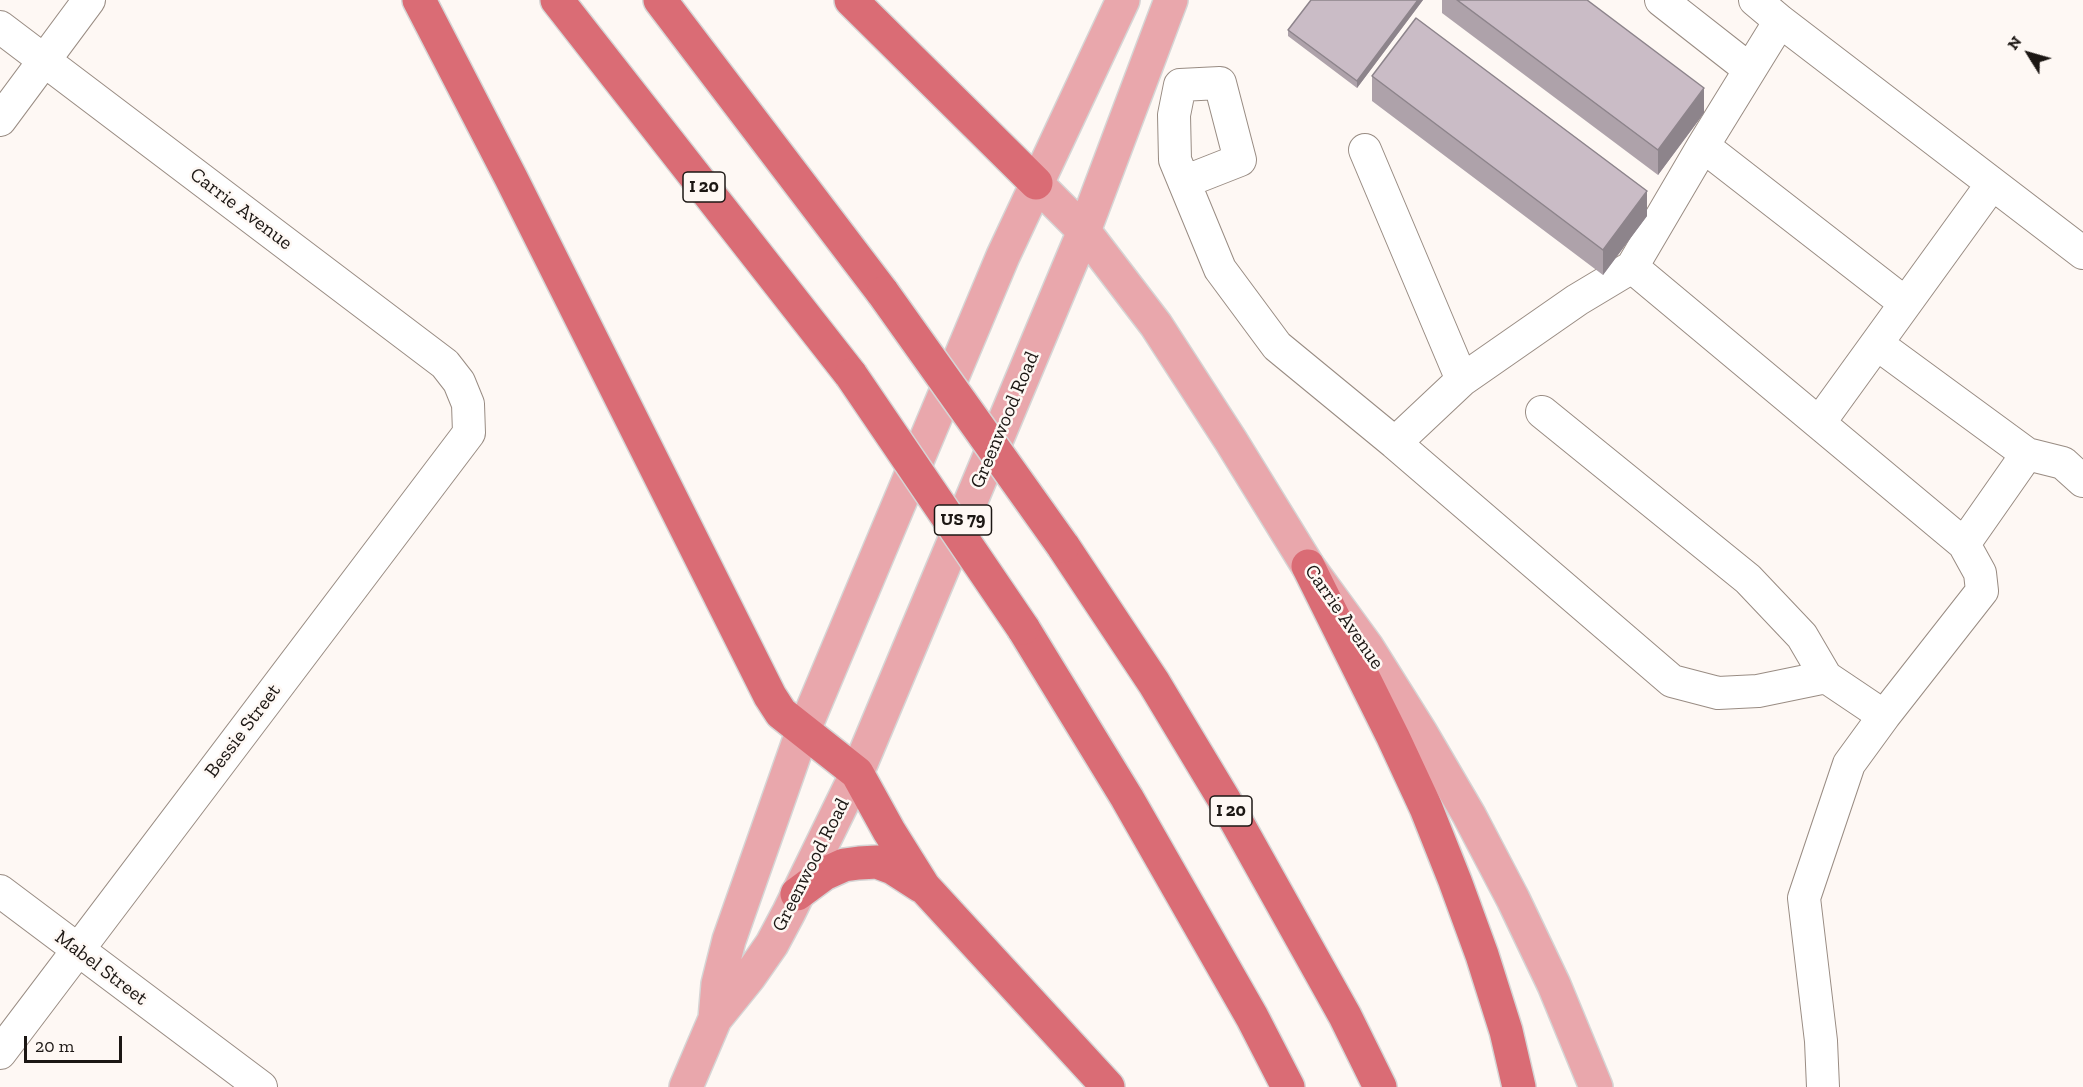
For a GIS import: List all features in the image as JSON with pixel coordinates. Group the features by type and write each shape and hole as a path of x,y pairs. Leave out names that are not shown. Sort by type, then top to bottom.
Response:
{"highway":[{"path":"419,0 511,178 770,696 781,713 857,773 924,887 1108,1087"},
{"name":"I 20","path":"557,0 851,375 1023,628 1127,798 1252,1017 1288,1087"},
{"name":"I 20","path":"660,0 884,293 1063,546 1154,683 1225,801 1345,1016 1380,1087"},
{"path":"851,0 1036,183"},
{"path":"1308,566 1426,808 1482,955 1506,1030 1519,1087"},
{"path":"797,894 824,874 844,865 877,862 893,868 924,887"}],"main road":[{"name":"Greenwood Road","path":"686,1087 715,1019 772,944 857,773 1084,231 1171,0"},
{"name":"Greenwood Road","path":"715,1019 718,984 729,940 804,730 1003,256 1114,3"},
{"name":"Carrie Avenue","path":"1036,183 1084,231 1156,325 1308,566 1367,647 1421,733 1469,815 1513,899 1554,985 1596,1087"}],"street":[{"path":"0,120 89,0"},
{"path":"1661,0 1749,69"},
{"path":"1755,0 2083,253"},
{"path":"1395,443 1462,380 1577,300 1632,267 1656,202 1703,146 1780,21"},
{"name":"Carrie Avenue","path":"0,27 445,364 459,382 468,404"},
{"path":"1703,146 1905,303"},
{"path":"1365,150 1462,380"},
{"path":"1184,182 1220,269 1277,346 1395,443 1672,681 1718,693 1758,691 1826,677"},
{"path":"1819,423 1992,184"},
{"path":"1632,267 1964,544 1980,573 1982,591 1849,764 1804,898 1821,1041 1823,1087"},
{"path":"1877,344 2027,454 2063,463 2083,481"},
{"name":"Bessie Street","path":"0,1053 469,432 468,404"},
{"path":"1542,412 1748,579 1802,636 1826,677 1884,716"},
{"path":"1964,544 2027,454"},
{"name":"Mabel Street","path":"0,891 261,1087"}],"building":[{"path":"1311,0 1418,0 1357,81 1288,30"},
{"path":"1457,0 1587,0 1704,88 1658,150"},
{"path":"1416,18 1647,191 1603,250 1372,76"}]}
